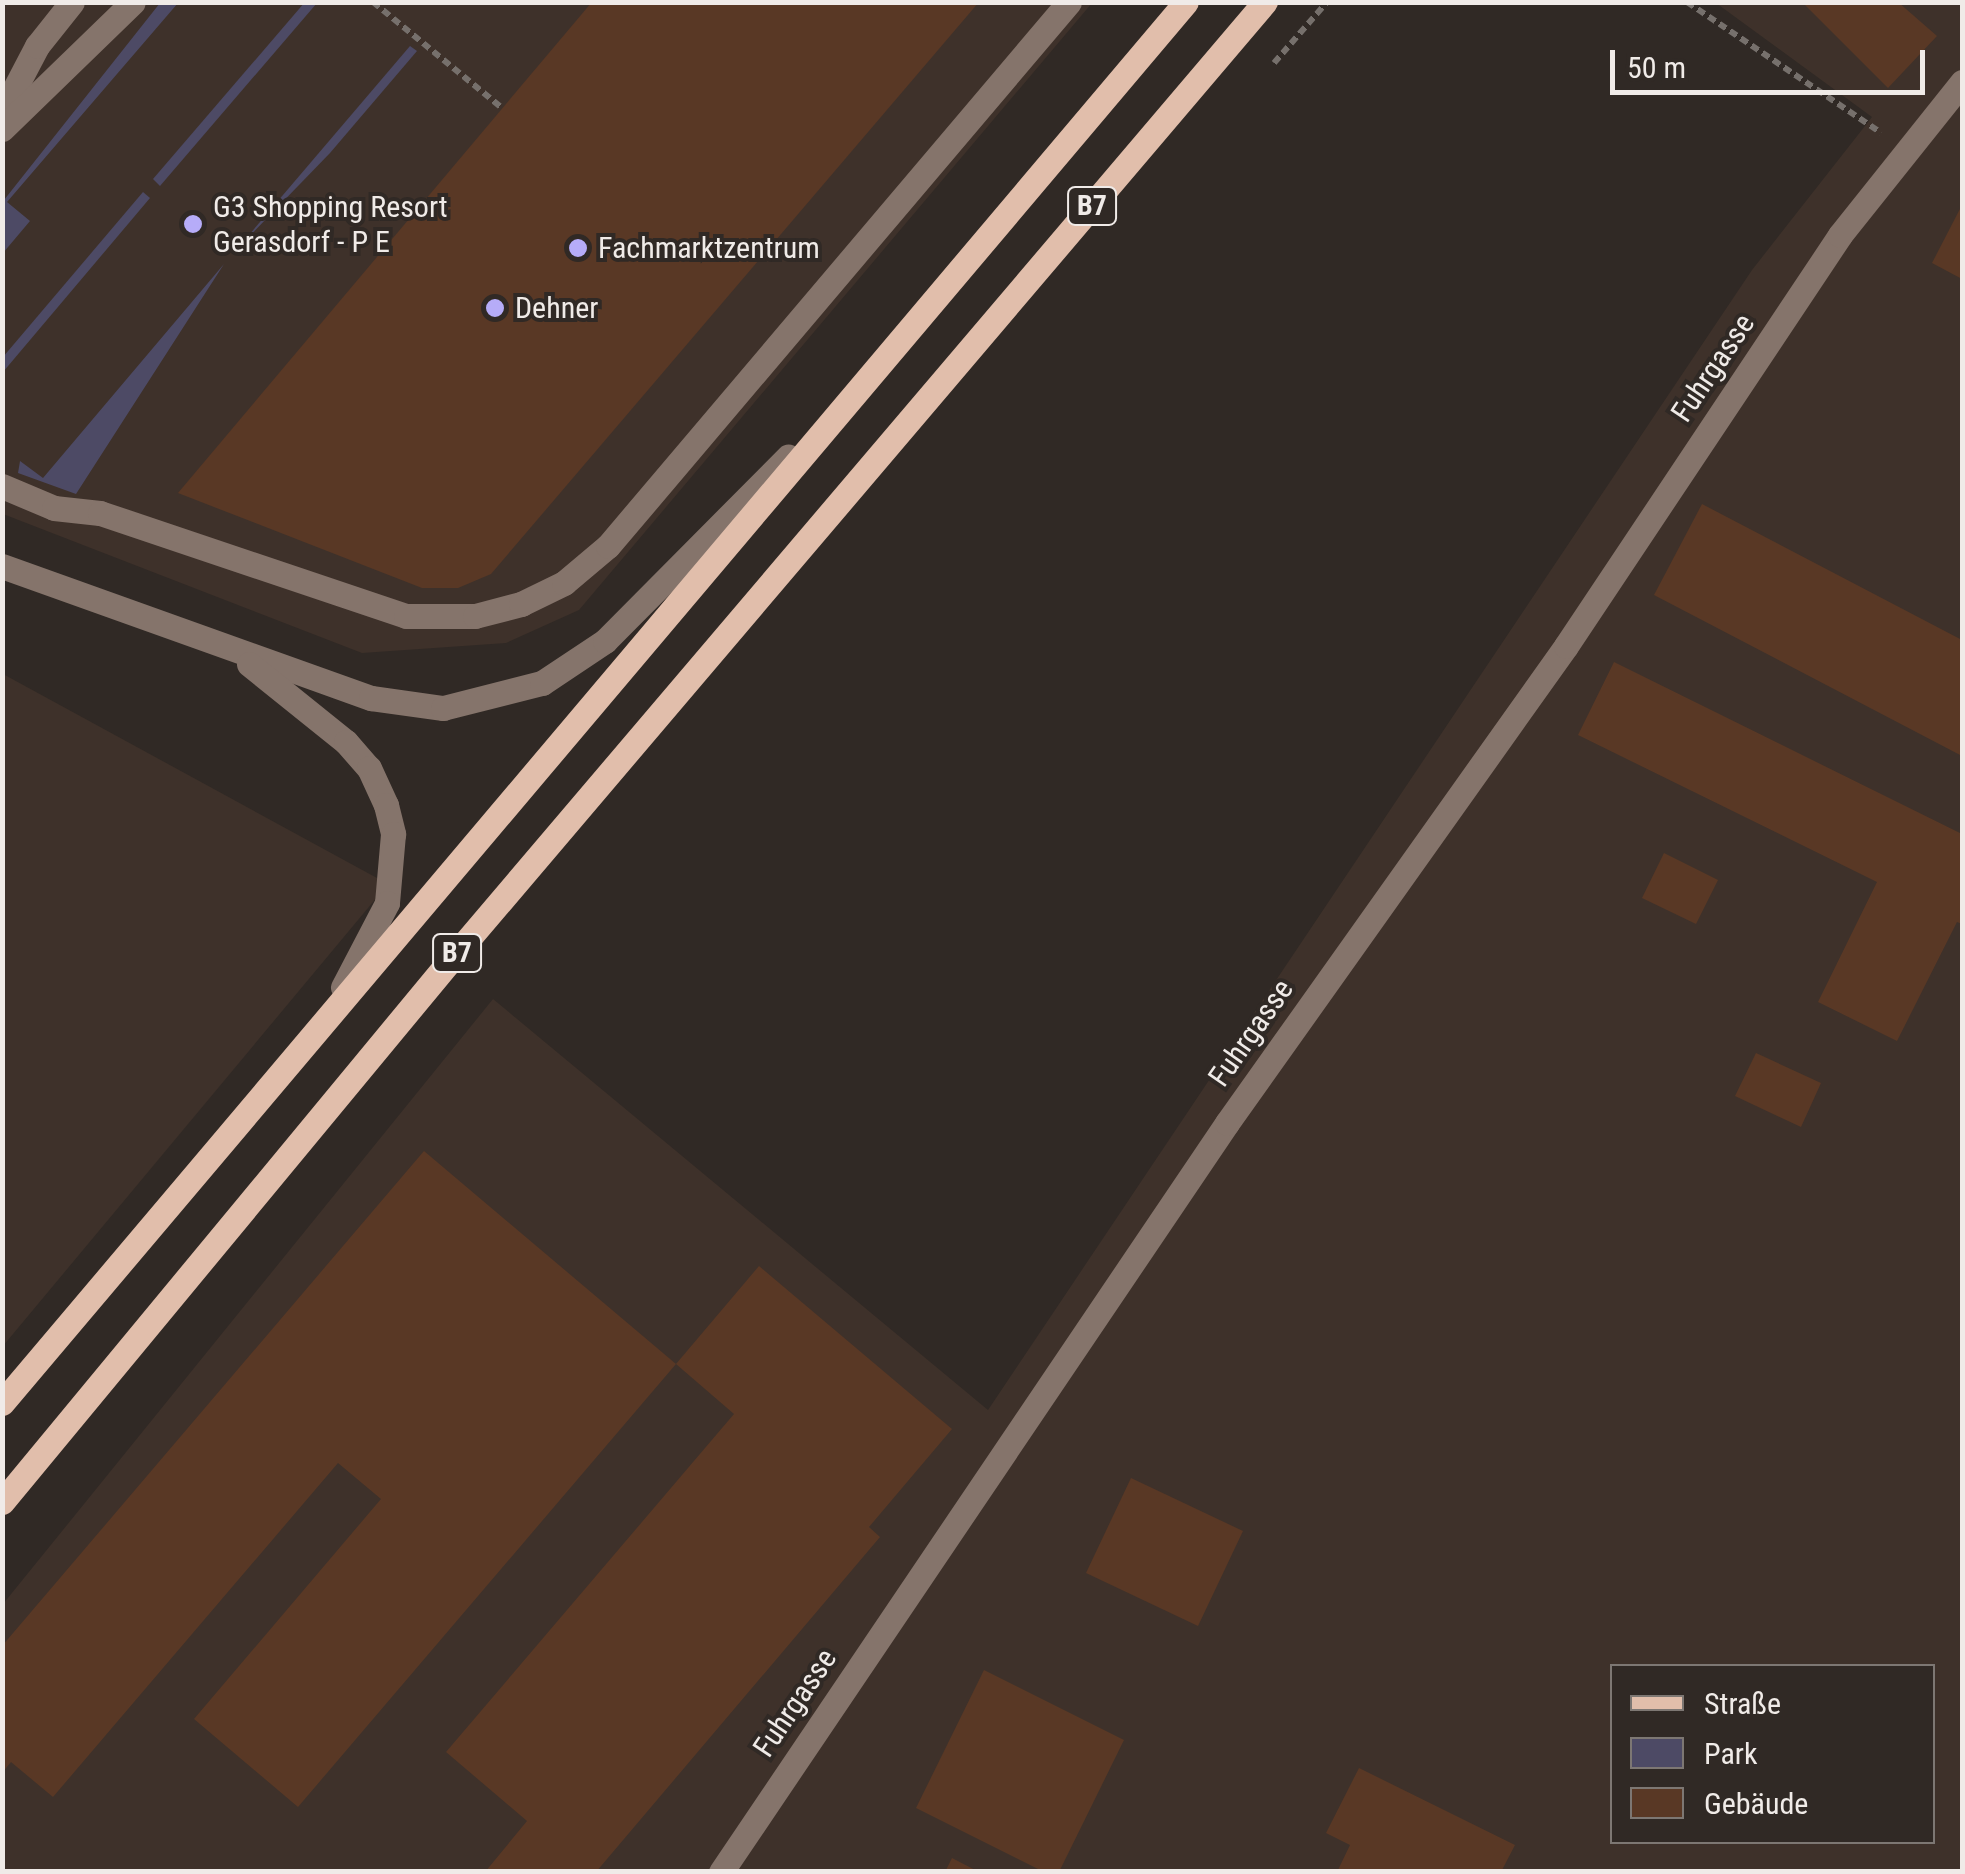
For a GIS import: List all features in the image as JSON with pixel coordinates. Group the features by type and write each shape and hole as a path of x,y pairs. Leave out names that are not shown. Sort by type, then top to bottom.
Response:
{"main road":[{"name":"B7","path":"2,1403 305,1050 1186,2"},
{"name":"B7","path":"2,1502 447,964 1266,2"}],"street":[{"path":"37,46 48,2"},
{"path":"2,113 37,46 72,2"},
{"path":"2,129 133,2"},
{"path":"2,486 54,508 100,513 406,616 475,616 564,584 608,546 1069,2"},
{"name":"Fuhrgasse","path":"721,1872 1227,1123 1566,646 1840,236 1962,82"},
{"path":"2,566 238,654 413,707 443,708 542,683 605,641 884,362"},
{"path":"238,654 369,768 394,834 387,903 305,1050"}],"path":[{"path":"373,2 501,106"},
{"path":"1274,63 1327,2"},
{"path":"1687,2 1908,152"}],"shaded area":[{"path":"2,3 1092,3 579,610 506,643 362,653 3,514"},
{"path":"1716,3 1962,3 1962,1871 3,1872 3,1604 493,999 988,1410 1752,270 1872,117"},
{"path":"3,674 388,884 3,1346"}],"green space":[{"path":"305,2 317,3 160,186 153,179"},
{"path":"160,3 178,3 7,202 30,221 3,253 4,200"},
{"path":"410,46 417,51 330,153 237,249"},
{"path":"143,192 150,198 3,372 3,357"},
{"path":"224,264 76,494 18,473 20,461 43,478"}],"building":[{"name":"Fachmarktzentrum","path":"592,2 979,2 491,574 458,588 422,588 178,493"},
{"path":"1802,2 1898,2 1937,36 1888,88"},
{"path":"1962,205 1962,279 1932,263"},
{"path":"1702,504 1962,640 1962,756 1654,595"},
{"path":"1614,662 1962,834 1962,924 1957,922 1897,1041 1818,1002 1877,882 1578,735"},
{"path":"1664,853 1718,880 1696,924 1642,898"},
{"path":"1756,1053 1821,1083 1801,1127 1735,1096"},
{"path":"424,1151 676,1364 298,1807 194,1719 381,1499 338,1463 53,1797 11,1762 2,1773 2,1646"},
{"path":"759,1266 952,1429 869,1527 880,1537 596,1872 485,1872 527,1821 446,1752 734,1414 676,1364"},
{"path":"1131,1478 1243,1531 1198,1626 1086,1573"},
{"path":"984,1670 1124,1740 1059,1872 1044,1872 916,1808"},
{"path":"1359,1768 1515,1845 1501,1872 1337,1872 1350,1845 1326,1833"},
{"path":"952,1858 979,1872 945,1872"}],"place":[{"name":"G3 Shopping Resort Gerasdorf - P E","path":"193,224"},
{"name":"Fachmarktzentrum","path":"578,248"},
{"name":"Dehner","path":"495,308"}]}
